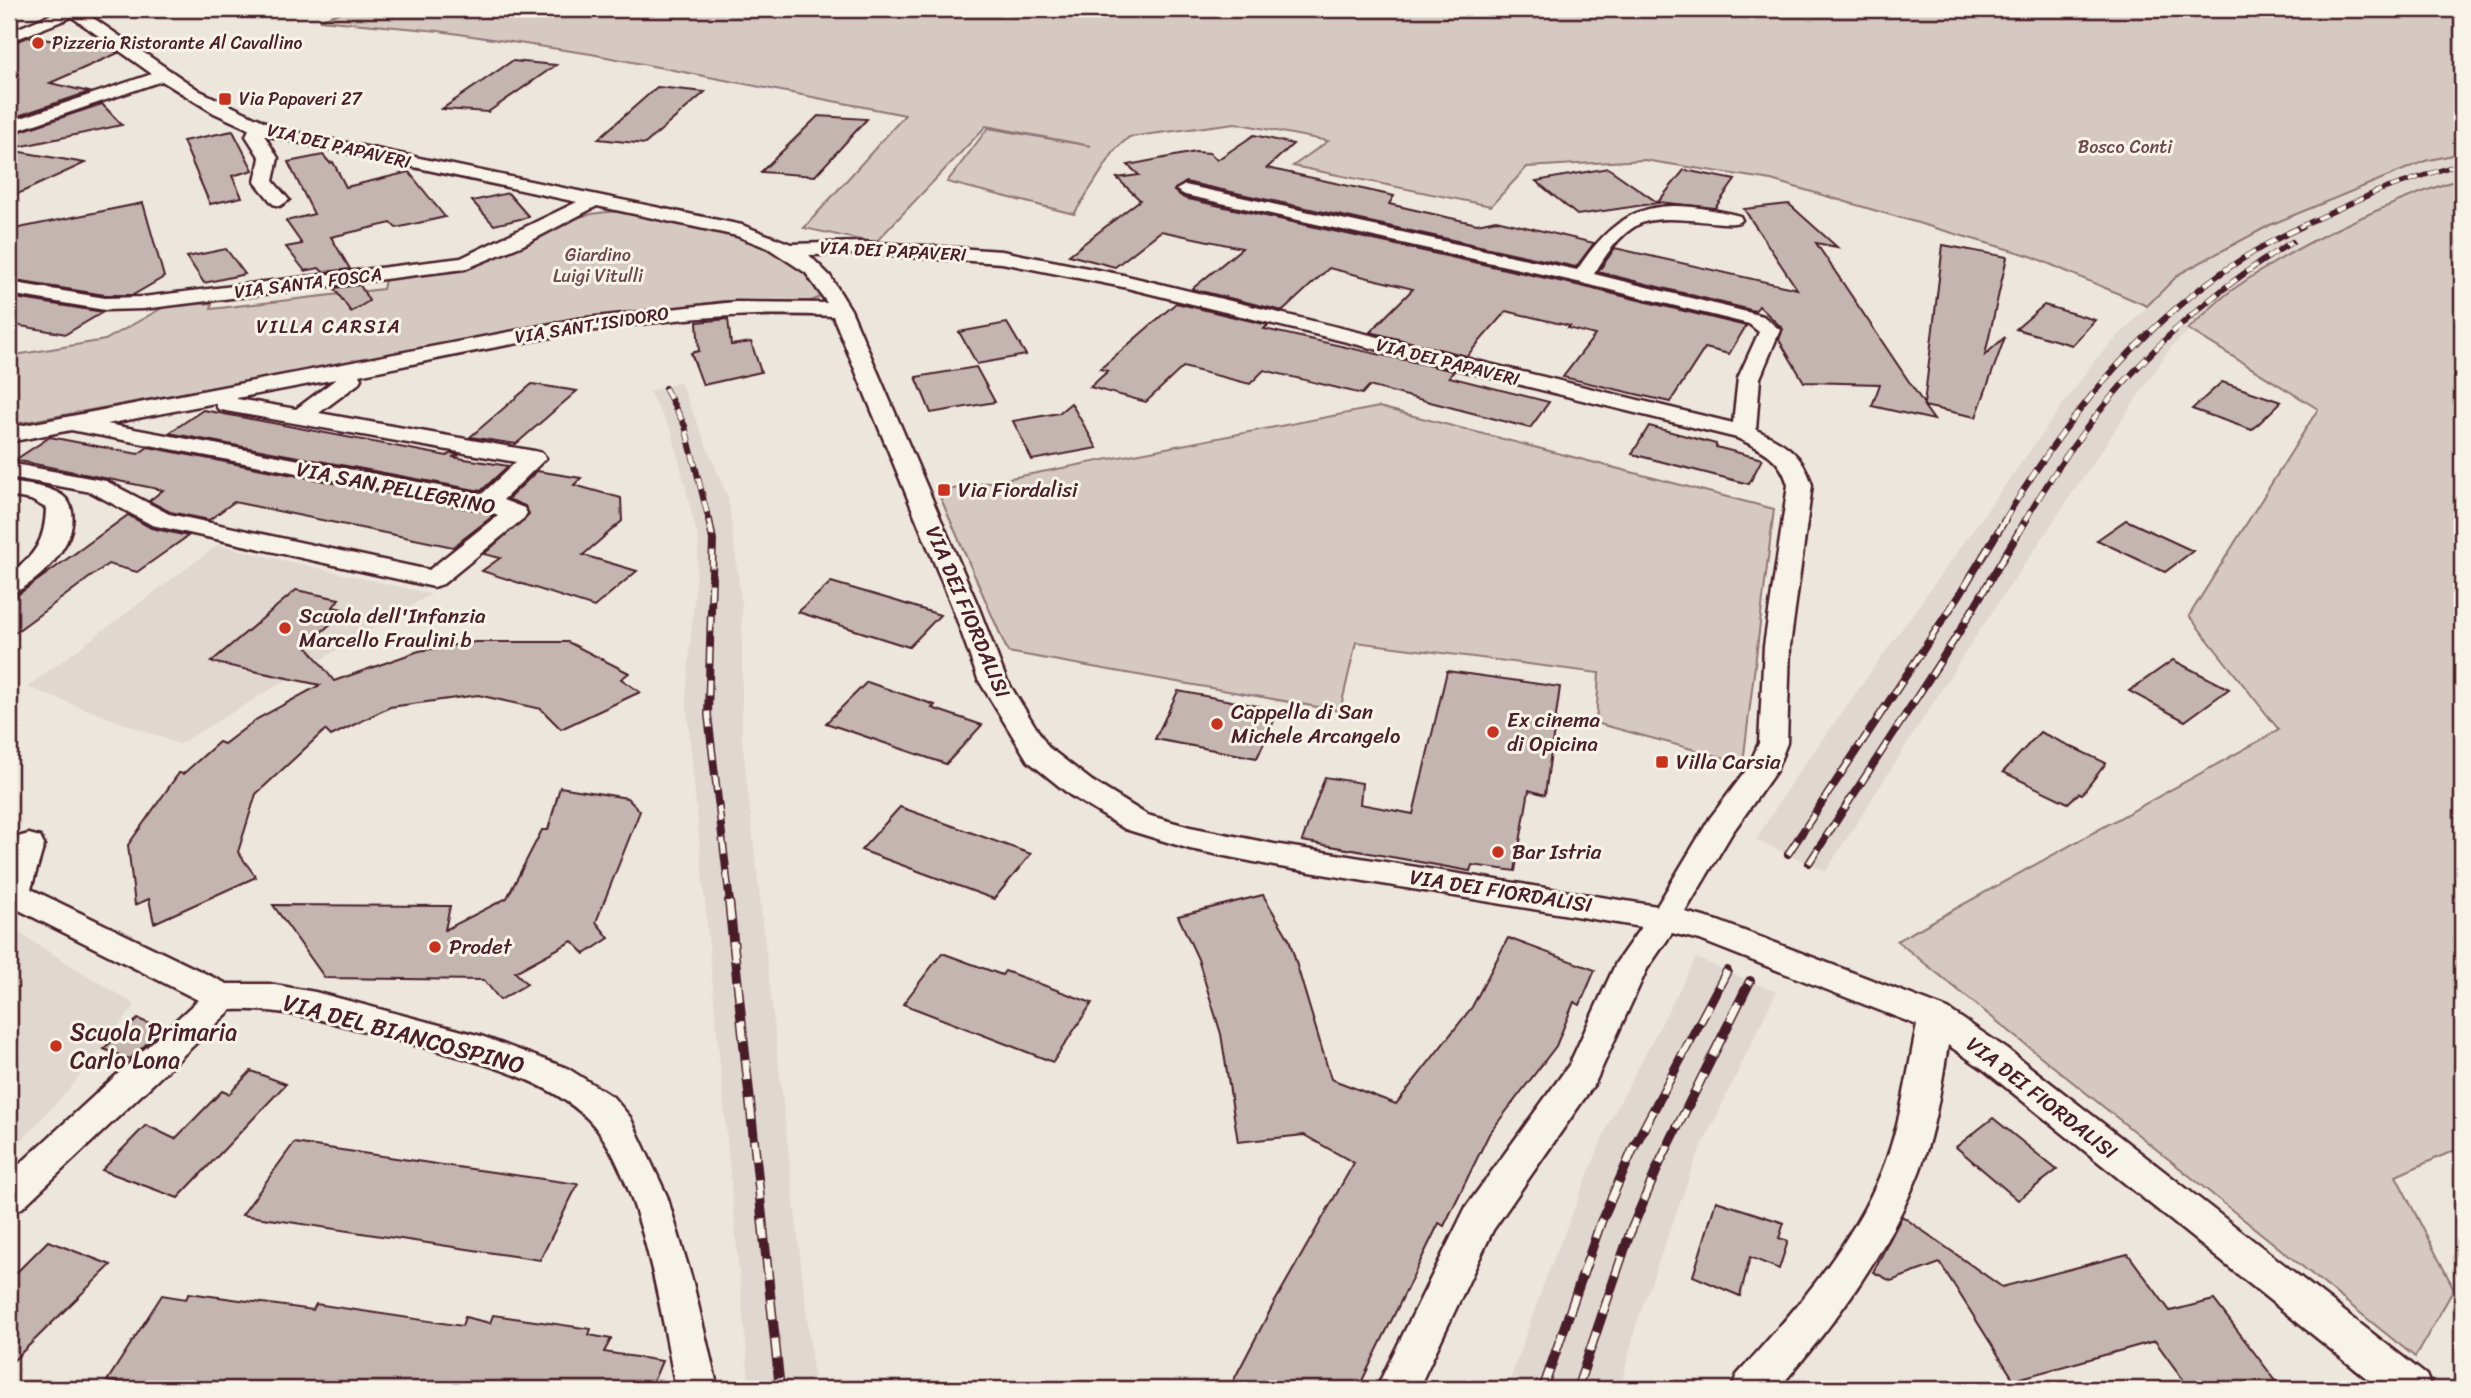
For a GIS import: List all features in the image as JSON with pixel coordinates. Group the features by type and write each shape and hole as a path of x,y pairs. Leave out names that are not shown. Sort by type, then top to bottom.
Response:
{"street":[{"path":"9,37 72,10"},
{"name":"VIA DEI PAPAVERI","path":"72,10 223,113 258,127 316,144 742,231 790,250 849,248 1014,259 1123,281 1541,386 1745,433 1778,449 1795,468 1800,485 1777,646 1773,743 1761,771 1721,826 1665,919 1633,963 1583,1073 1479,1219 1397,1389"},
{"path":"9,128 164,75"},
{"path":"258,127 256,136 269,158 264,181 280,200"},
{"path":"1185,190 1582,277 1725,310 1756,320 1770,330 1769,342 1758,356 1748,377 1743,406 1745,433"},
{"name":"VIA SANTA FOSCA","path":"9,288 105,304 142,303 465,262 516,241 594,200"},
{"path":"1582,277 1607,239 1623,223 1639,216 1662,210 1733,220"},
{"name":"VIA DEI FIORDALISI","path":"790,250 822,277 841,310 965,606 992,679 1038,754 1081,788 1136,822 1190,838 1274,855 1665,919 1750,945 1936,1018 2004,1066 2411,1389"},
{"name":"VIA SANT'ISIDORO","path":"14,439 72,424 530,334 722,307 788,306 841,310"},
{"path":"300,417 350,379 346,370"},
{"path":"226,395 226,404 534,458 488,502"},
{"name":"VIA SAN PELLEGRINO","path":"9,470 98,486 161,520 434,579 515,513 488,502 72,424"},
{"path":"9,489 38,494 58,505 59,526 58,537 51,551 9,586"},
{"name":"VIA DEL BIANCOSPINO","path":"29,845 14,894 223,997 247,995 330,1010 481,1049 539,1069 602,1108 625,1142 654,1217 681,1311 697,1389"},
{"path":"9,1197 223,997"},
{"path":"1752,1389 1808,1326 1858,1251 1890,1193 1913,1135 1936,1018"}],"shaded area":[{"path":"2462,153 2462,178 2409,196 2338,229 2232,290 2171,347 1970,645 1826,871 1756,840 1789,786 2095,360 2179,274 2270,225 2425,161"},
{"path":"680,382 728,497 742,607 742,739 815,1389 750,1389 686,696 699,542 672,432 649,392"},
{"path":"218,545 431,594 179,744 27,687"},
{"name":"Scuola Primaria Carlo Lona","path":"9,927 135,1005 71,1087 9,1154"},
{"path":"1696,958 1776,992 1695,1161 1637,1322 1620,1389 1507,1389 1544,1283 1609,1123"}],"green space":[{"name":"Bosco Conti","path":"350,9 2462,9 2462,153 2425,161 2270,225 2179,274 2147,306 2031,256 1771,180 1644,160 1527,167 1491,206 1293,166 1328,141 1235,123 1129,137 1115,150 1074,214 947,182 988,128 1091,146 986,126 875,243 804,228 905,115 591,54 439,31 319,20"},
{"path":"2462,178 2462,1147 2396,1176 2454,1289 2415,1357 1897,941 2279,730 2189,616 2318,409 2188,329 2232,290 2314,240 2373,212"},
{"name":"Giardino Luigi Vitulli","path":"603,212 622,212 704,227 763,245 789,259 808,276 821,297 811,301 722,301 524,330 9,425 9,356 105,340 164,307 212,303 211,309 383,289 385,280 478,263 570,220"},
{"path":"1379,407 1774,509 1743,763 1596,723 1599,673 1356,642 1340,711 1008,652 938,492"}],"building":[{"path":"28,37 112,49 118,53 50,83 89,92 9,119 9,44"},
{"path":"512,61 556,65 488,112 442,109"},
{"path":"657,87 705,92 645,144 598,139"},
{"path":"102,104 122,125 9,149 9,135"},
{"path":"818,116 867,119 815,176 761,172"},
{"path":"233,131 253,170 232,176 242,197 210,204 183,141"},
{"path":"1254,135 1293,144 1267,168 1394,196 1389,204 1477,224 1496,220 1594,243 1576,267 1186,182 1174,191 1184,198 1581,286 1746,326 1729,354 1705,348 1670,402 1563,377 1595,335 1568,328 1570,326 1506,311 1467,356 1370,332 1413,289 1329,268 1283,311 1192,289 1242,248 1161,231 1115,267 1069,255 1140,200 1117,178 1139,175 1128,165 1195,152 1210,153 1217,160"},
{"path":"9,150 85,163 9,198"},
{"path":"323,155 330,163 333,162 346,187 409,172 445,217 396,228 391,223 331,237 350,269 323,272 319,268 305,271 286,247 302,244 286,221 314,214 288,162"},
{"path":"1608,168 1658,203 1577,215 1536,181"},
{"path":"1684,170 1735,180 1715,208 1658,202"},
{"path":"508,193 529,217 494,225 472,201"},
{"path":"143,203 164,277 133,295 105,295 9,280 9,230"},
{"path":"1789,204 1837,247 1816,243 1924,404 1943,245 2007,257 1985,355 2005,337 1976,417 1924,406 1934,420 1872,406 1880,384 1804,382 1779,340 1783,329 1759,306 1755,311 1598,272 1615,248 1797,289 1744,209"},
{"path":"226,249 245,274 204,283 187,257"},
{"path":"360,285 369,301 351,312 334,288"},
{"path":"9,297 103,312 66,334 9,324"},
{"path":"1176,303 1268,325 1264,329 1454,371 1449,377 1549,402 1530,428 1369,386 1362,394 1264,370 1250,384 1183,367 1146,402 1090,387 1108,371 1100,369"},
{"path":"2044,305 2095,320 2072,345 2016,329"},
{"path":"728,319 731,345 751,342 761,372 703,385 691,353 699,351 697,322"},
{"path":"1007,323 1026,355 977,364 959,332"},
{"path":"976,367 995,402 931,413 916,377"},
{"path":"2222,382 2281,402 2252,430 2192,409"},
{"path":"532,384 577,391 516,444 470,437"},
{"path":"1071,403 1097,448 1032,460 1013,421 1059,413"},
{"path":"203,410 447,456 451,453 460,455 452,457 508,466 481,491 169,433"},
{"path":"1649,426 1762,459 1749,484 1632,454"},
{"path":"50,437 138,454 148,447 480,511 493,516 453,547 234,502 209,520 170,512 149,501 163,490 15,460"},
{"path":"537,471 581,478 574,485 621,498 622,521 583,555 637,571 594,607 482,571 500,558 484,554 529,514 525,506 508,499"},
{"path":"128,515 151,528 188,536 137,572 108,564 9,637 9,601"},
{"path":"2126,520 2193,551 2165,572 2097,540"},
{"path":"831,582 940,615 909,647 798,612"},
{"path":"296,590 339,599 333,607 347,610 306,645 334,681 419,651 475,642 568,642 629,673 621,679 640,692 561,729 541,709 478,695 390,707 331,736 325,730 256,794 238,852 256,877 154,923 149,899 135,905 128,845 179,773 183,774 219,742 224,744 257,719 320,685 211,662"},
{"path":"2173,660 2229,689 2185,721 2129,691"},
{"path":"1447,671 1560,687 1545,795 1529,790 1515,871 1472,865 1470,871 1302,841 1325,777 1362,783 1360,804 1413,814"},
{"path":"867,682 935,705 932,708 982,725 946,764 826,723"},
{"name":"Cappella di San Michele Arcangelo","path":"1178,691 1279,710 1257,758 1155,739"},
{"path":"2040,732 2106,763 2082,794 2079,793 2068,803 2003,772"},
{"path":"560,787 627,798 640,811 596,922 609,938 585,954 572,941 515,972 527,984 500,1000 484,980 325,978 273,905 450,906 445,930 507,898 542,830 548,830"},
{"path":"900,807 1031,854 994,899 861,850"},
{"path":"1263,895 1289,939 1331,1079 1396,1104 1472,1007 1508,938 1595,970 1580,1005 1574,1002 1556,1046 1489,1134 1444,1226 1439,1223 1358,1389 1229,1389 1273,1305 1354,1163 1304,1135 1238,1142 1221,1034 1198,959 1178,916"},
{"path":"942,953 1002,975 1005,971 1092,1003 1053,1062 903,1004"},
{"path":"138,1019 163,1029 130,1059 103,1049"},
{"path":"251,1071 286,1084 178,1198 102,1170 146,1125 175,1139 222,1091 229,1094"},
{"path":"1993,1118 2057,1170 2018,1200 1956,1147"},
{"path":"294,1143 578,1184 540,1260 242,1215"},
{"path":"1716,1201 1784,1223 1779,1238 1788,1241 1779,1269 1750,1257 1740,1296 1693,1276"},
{"path":"1902,1216 2002,1287 2128,1254 2170,1311 2214,1300 2282,1389 2190,1389 2155,1341 2014,1380 1940,1263 1891,1281 1873,1272"},
{"path":"48,1241 111,1265 9,1365 9,1280"},
{"path":"189,1293 313,1310 316,1304 462,1326 465,1317 490,1323 493,1315 591,1329 589,1335 611,1339 604,1352 662,1361 650,1389 166,1389 107,1381 162,1295 186,1299"}],"railway":[{"path":"2299,227 2378,191 2462,163"},
{"path":"2004,521 2063,432 2131,351 2211,280 2255,251 2303,226"},
{"path":"2025,521 2079,439 2108,400 2141,364 2211,299 2292,242"},
{"path":"665,388 685,426 709,521"},
{"path":"709,520 713,540 708,715 730,903"},
{"path":"1788,854 1960,594 2005,520"},
{"path":"1809,863 1958,634 2026,520"},
{"path":"729,901 780,1389"},
{"path":"1543,1389 1601,1222 1635,1145 1727,971"},
{"path":"1577,1389 1630,1233 1660,1162 1750,981"}],"place":[{"name":"Pizzeria Ristorante Al Cavallino","path":"38,43"},
{"name":"Via Papaveri 27","path":"225,99"},
{"name":"Via Fiordalisi","path":"944,490"},
{"name":"Scuola dell'Infanzia Marcello Fraulini b","path":"285,628"},
{"name":"Cappella di San Michele Arcangelo","path":"1217,724"},
{"name":"Ex cinema di Opicina","path":"1493,732"},
{"name":"Villa Carsia","path":"1662,762"},
{"name":"Bar Istria","path":"1498,852"},
{"name":"Prodet","path":"435,947"},
{"name":"Scuola Primaria Carlo Lona","path":"56,1046"}],"district":[{"name":"VILLA CARSIA","path":"329,326"}]}
